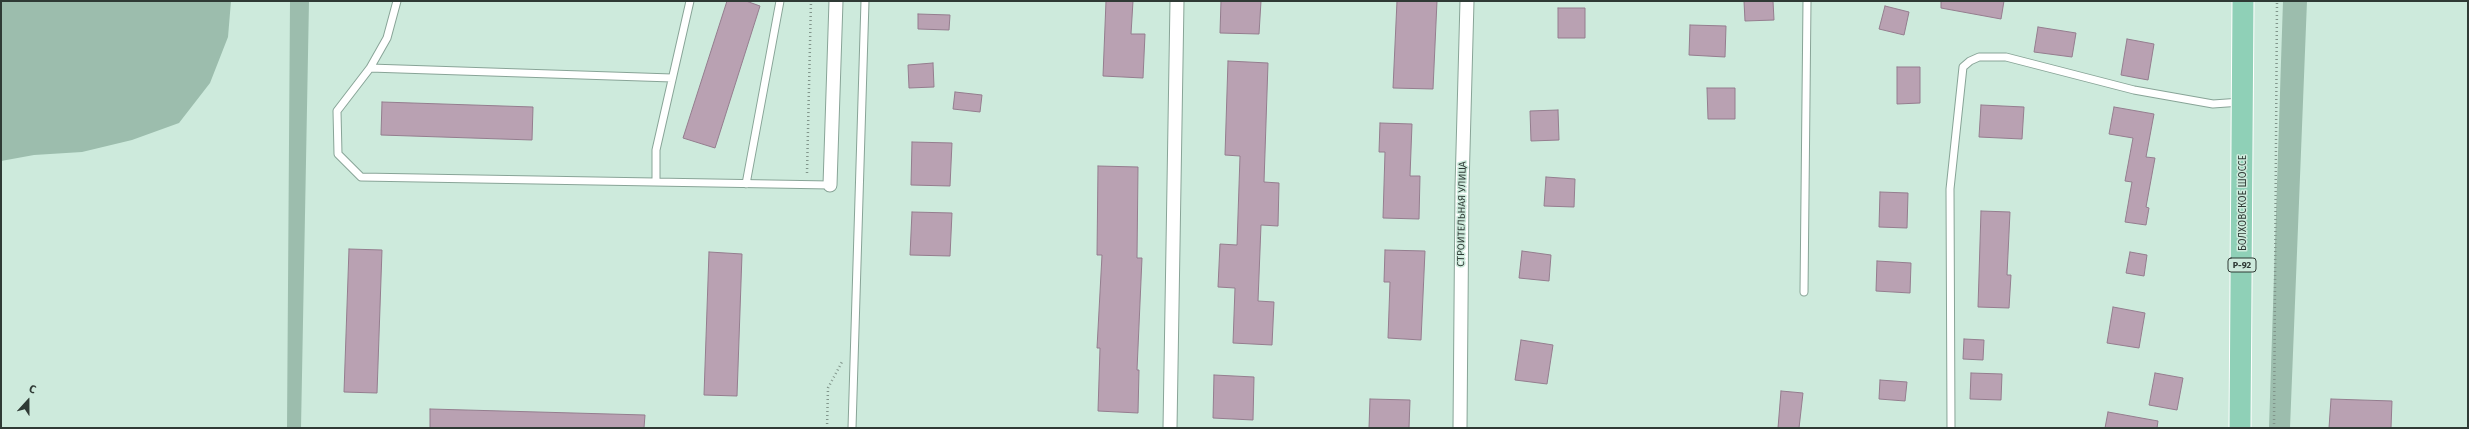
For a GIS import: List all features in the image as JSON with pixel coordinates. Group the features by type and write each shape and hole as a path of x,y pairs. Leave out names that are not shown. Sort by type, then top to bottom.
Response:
{"main road":[{"name":"БОЛХОВСКОЕ ШОССЕ","path":"2240,428 2243,1"}],"street":[{"path":"830,186 836,1"},
{"path":"1170,428 1177,1"},
{"name":"СТРОИТЕЛЬНАЯ УЛИЦА","path":"1460,428 1462,187 1467,1"}],"lane":[{"path":"397,1 386,38 370,68 337,111 338,154 361,176 830,186"},
{"path":"656,182 656,150 690,1"},
{"path":"746,184 780,1"},
{"path":"852,428 865,1"},
{"path":"1804,292 1808,1"},
{"path":"1951,428 1950,189 1963,67 1970,61 1980,57 2006,57 2134,90 2213,104 2243,102"},
{"path":"370,68 672,78"}],"path":[{"path":"807,185 811,1"},
{"path":"2274,428 2276,1"},
{"path":"827,428 828,388 839,364 855,348"}],"green space":[{"path":"1,1 231,1 228,37 210,83 179,123 132,140 82,152 34,155 1,161"},
{"path":"290,1 309,1 301,428 287,428"},
{"path":"2283,1 2307,1 2290,428 2269,428"}],"building":[{"path":"727,1 746,1 760,6 715,148 683,138"},
{"path":"1106,1 1133,1 1131,34 1145,34 1143,78 1103,76"},
{"path":"1221,1 1261,1 1259,34 1220,33"},
{"path":"1397,1 1437,1 1433,89 1393,88"},
{"path":"1744,1 1773,1 1774,20 1745,21"},
{"path":"1941,1 2004,1 2001,19 1941,8"},
{"path":"1885,6 1909,12 1904,35 1879,29"},
{"path":"1558,8 1585,8 1585,38 1558,38"},
{"path":"918,14 950,15 949,30 918,29"},
{"path":"1690,25 1726,26 1725,57 1689,55"},
{"path":"2038,27 2076,33 2072,57 2034,52"},
{"path":"2127,39 2154,44 2148,80 2121,75"},
{"path":"1228,61 1268,63 1264,182 1279,183 1278,226 1261,225 1258,301 1274,302 1272,345 1233,343 1235,288 1218,287 1220,244 1237,245 1240,156 1225,155"},
{"path":"933,63 934,87 909,88 908,65"},
{"path":"1897,67 1920,67 1920,103 1897,104"},
{"path":"1707,88 1735,88 1735,119 1708,119"},
{"path":"955,92 982,95 980,112 953,109"},
{"path":"382,102 533,107 532,140 381,135"},
{"path":"1981,105 2024,107 2022,139 1979,137"},
{"path":"2114,107 2154,114 2146,157 2155,158 2146,207 2149,208 2146,225 2125,222 2132,182 2125,181 2133,138 2109,134"},
{"path":"1558,110 1559,140 1531,141 1530,111"},
{"path":"1380,123 1412,124 1410,176 1420,176 1419,219 1383,218 1385,152 1379,152"},
{"path":"912,142 952,143 950,186 911,185"},
{"path":"1098,166 1138,167 1137,258 1142,258 1137,370 1139,370 1138,413 1098,411 1100,348 1097,348 1102,255 1097,255"},
{"path":"1546,177 1575,179 1574,207 1544,206"},
{"path":"1880,192 1908,193 1907,228 1879,227"},
{"path":"1981,211 2010,212 2007,275 2011,275 2009,308 1978,307"},
{"path":"912,212 952,213 950,256 910,255"},
{"path":"349,249 382,250 377,393 344,392"},
{"path":"1385,250 1425,251 1421,340 1388,338 1390,282 1384,282"},
{"path":"1522,251 1551,255 1549,281 1519,278"},
{"path":"709,252 742,254 737,396 704,395"},
{"path":"2130,252 2147,255 2144,276 2126,273"},
{"path":"1877,261 1911,263 1910,293 1876,291"},
{"path":"2113,307 2145,313 2139,348 2107,343"},
{"path":"1964,339 1984,340 1983,360 1963,359"},
{"path":"1521,340 1553,345 1547,384 1515,380"},
{"path":"1971,373 2002,374 2001,400 1970,399"},
{"path":"2155,373 2183,378 2177,410 2149,405"},
{"path":"1214,375 1254,377 1253,420 1213,418"},
{"path":"1880,380 1907,382 1905,401 1879,399"},
{"path":"1781,391 1803,393 1799,428 1778,428"},
{"path":"1370,399 1410,400 1409,428 1369,428"},
{"path":"2331,399 2392,401 2391,428 2329,428"},
{"path":"430,409 645,415 644,428 430,428"},
{"path":"2108,412 2158,421 2157,428 2105,428"}]}
